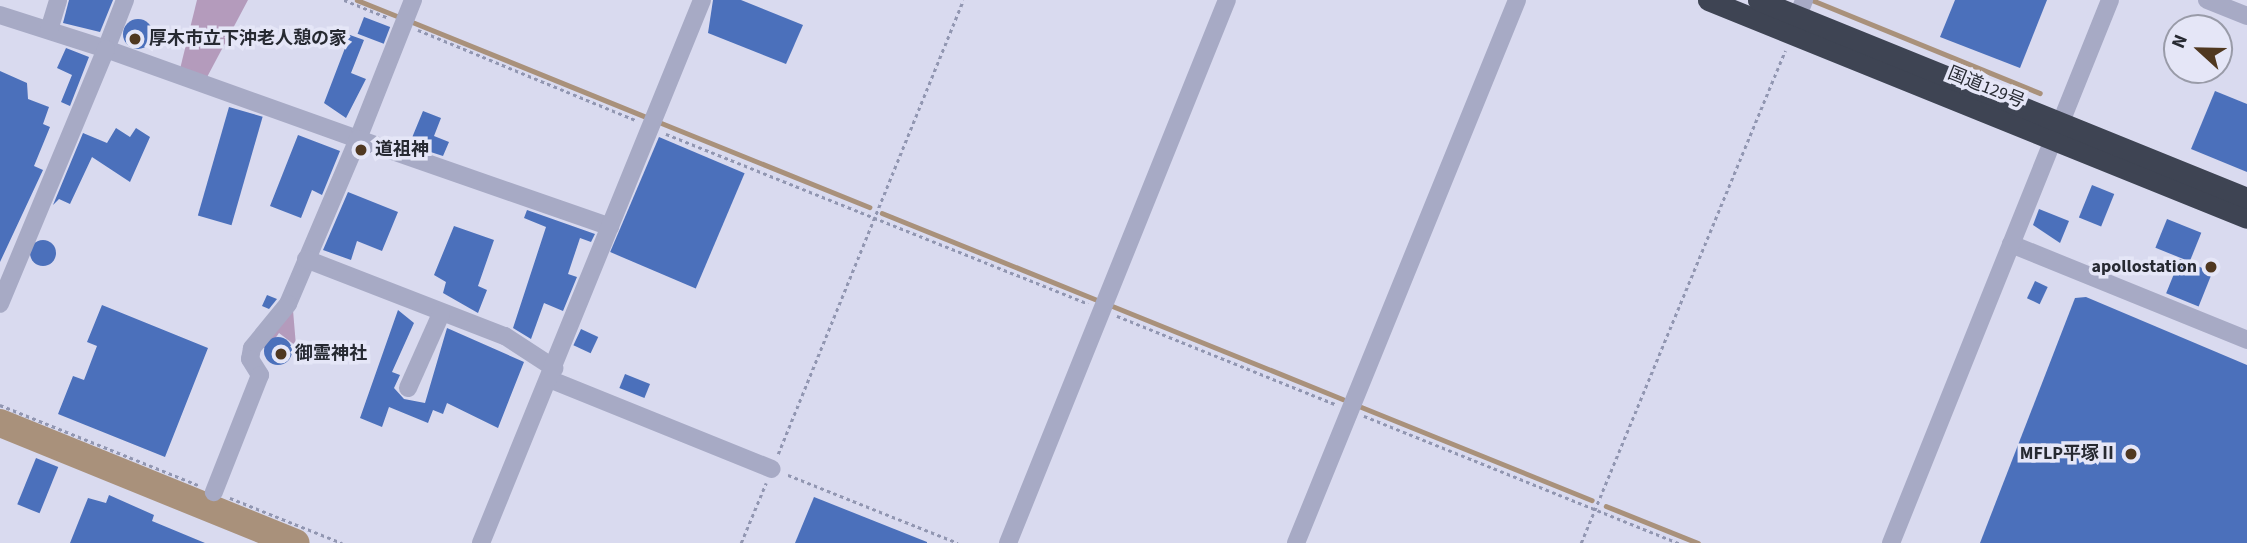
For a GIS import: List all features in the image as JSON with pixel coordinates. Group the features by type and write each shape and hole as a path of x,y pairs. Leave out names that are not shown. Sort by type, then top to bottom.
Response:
{"highway":[{"name":"国道129号","path":"1708,0 1800,13"},
{"name":"国道129号","path":"1758,0 1800,13 2247,218"},
{"name":"国道129号","path":"2057,131 2247,198"}],"street":[{"path":"49,30 58,0"},
{"path":"0,304 125,0"},
{"path":"214,492 260,375 250,359 253,348 288,304 413,0"},
{"path":"481,543 702,0"},
{"path":"1008,543 1227,0"},
{"path":"1296,543 1517,0"},
{"path":"1891,543 2110,0"},
{"path":"2207,0 2247,16"},
{"path":"0,15 106,49 610,227"},
{"path":"2011,244 2247,340"},
{"path":"306,259 441,314 505,336 551,374 772,469"},
{"path":"408,388 441,314"}],"path":[{"path":"344,0 405,21 650,127 1104,304 1350,410 1679,543"},
{"path":"741,543 963,0"},
{"path":"1581,543 1800,13"},
{"path":"0,405 342,543"},
{"path":"772,469 958,543"}],"shaded area":[{"path":"197,0 248,0 206,79 180,69"},
{"path":"293,310 296,346 279,333 268,349 260,346"}],"building":[{"path":"69,0 113,0 100,32 63,23"},
{"path":"713,0 741,0 803,25 786,64 708,33"},
{"path":"1955,0 2047,0 2020,68 1940,37"},
{"path":"364,17 390,27 384,44 358,34"},
{"name":"厚木市立下沖老人憩の家","path":"138,19 149,23 153,34 149,45 138,49 127,45 123,34 127,23"},
{"path":"350,35 364,40 351,73 366,79 346,118 324,103"},
{"path":"66,48 89,57 70,106 61,102 72,75 57,68"},
{"path":"0,71 27,83 28,99 49,107 43,124 50,127 34,166 43,170 0,262"},
{"path":"2215,91 2247,104 2247,172 2191,149"},
{"path":"229,107 263,117 231,225 198,216"},
{"path":"423,111 441,118 434,136 449,142 443,156 409,145"},
{"path":"116,128 130,137 136,128 150,137 130,182 92,157 70,204 59,199 53,205 83,133 107,143"},
{"path":"298,135 340,151 322,195 312,190 301,218 270,206"},
{"path":"659,137 745,173 696,288 610,252"},
{"path":"2092,185 2114,194 2101,226 2079,217"},
{"path":"348,192 398,212 382,251 357,241 351,260 323,250"},
{"path":"2039,209 2069,221 2060,243 2033,225"},
{"path":"527,210 595,234 591,242 580,238 568,274 577,277 563,311 544,303 531,339 513,328 546,227 524,218"},
{"path":"2167,219 2201,233 2190,262 2155,248"},
{"path":"454,226 494,240 478,286 487,290 478,313 443,293 446,282 434,275"},
{"path":"43,240 52,244 56,253 52,262 43,266 34,262 30,253 34,244"},
{"path":"2180,259 2212,272 2199,306 2166,293"},
{"path":"2035,281 2048,287 2040,304 2027,298"},
{"path":"267,295 277,299 269,309 262,306"},
{"name":"MFLP平塚Ⅱ","path":"2086,297 2247,365 2247,543 1980,543 2075,298"},
{"path":"102,305 208,348 165,457 58,414 73,376 84,380 97,346 87,342"},
{"path":"398,310 414,323 392,372 400,375 394,388 404,399 425,403 447,328 524,362 498,428 447,403 443,414 433,410 428,423 389,407 382,427 360,418"},
{"path":"581,329 598,337 591,353 573,345"},
{"path":"278,337 288,341 292,351 288,361 278,365 268,361 264,351 268,341"},
{"path":"625,374 650,384 644,398 619,388"},
{"path":"36,458 58,467 40,513 17,504"},
{"path":"109,495 154,515 152,521 205,543 70,543 88,498 106,503"},
{"path":"814,497 927,542 927,543 795,543"}],"waterway":[{"path":"357,0 402,18"},
{"path":"1812,0 2040,93"},
{"path":"410,21 644,116"},
{"path":"659,122 869,207"},
{"path":"882,213 1102,302"},
{"path":"1110,305 1343,399"},
{"path":"1359,406 1592,500"},
{"path":"0,423 296,543"},
{"path":"1606,506 1698,543"}],"place":[{"name":"厚木市立下沖老人憩の家","path":"135,39"},
{"name":"道祖神","path":"361,150"},
{"name":"apollostation","path":"2211,267"},
{"name":"御霊神社","path":"281,354"},
{"name":"MFLP平塚Ⅱ","path":"2131,454"}]}
